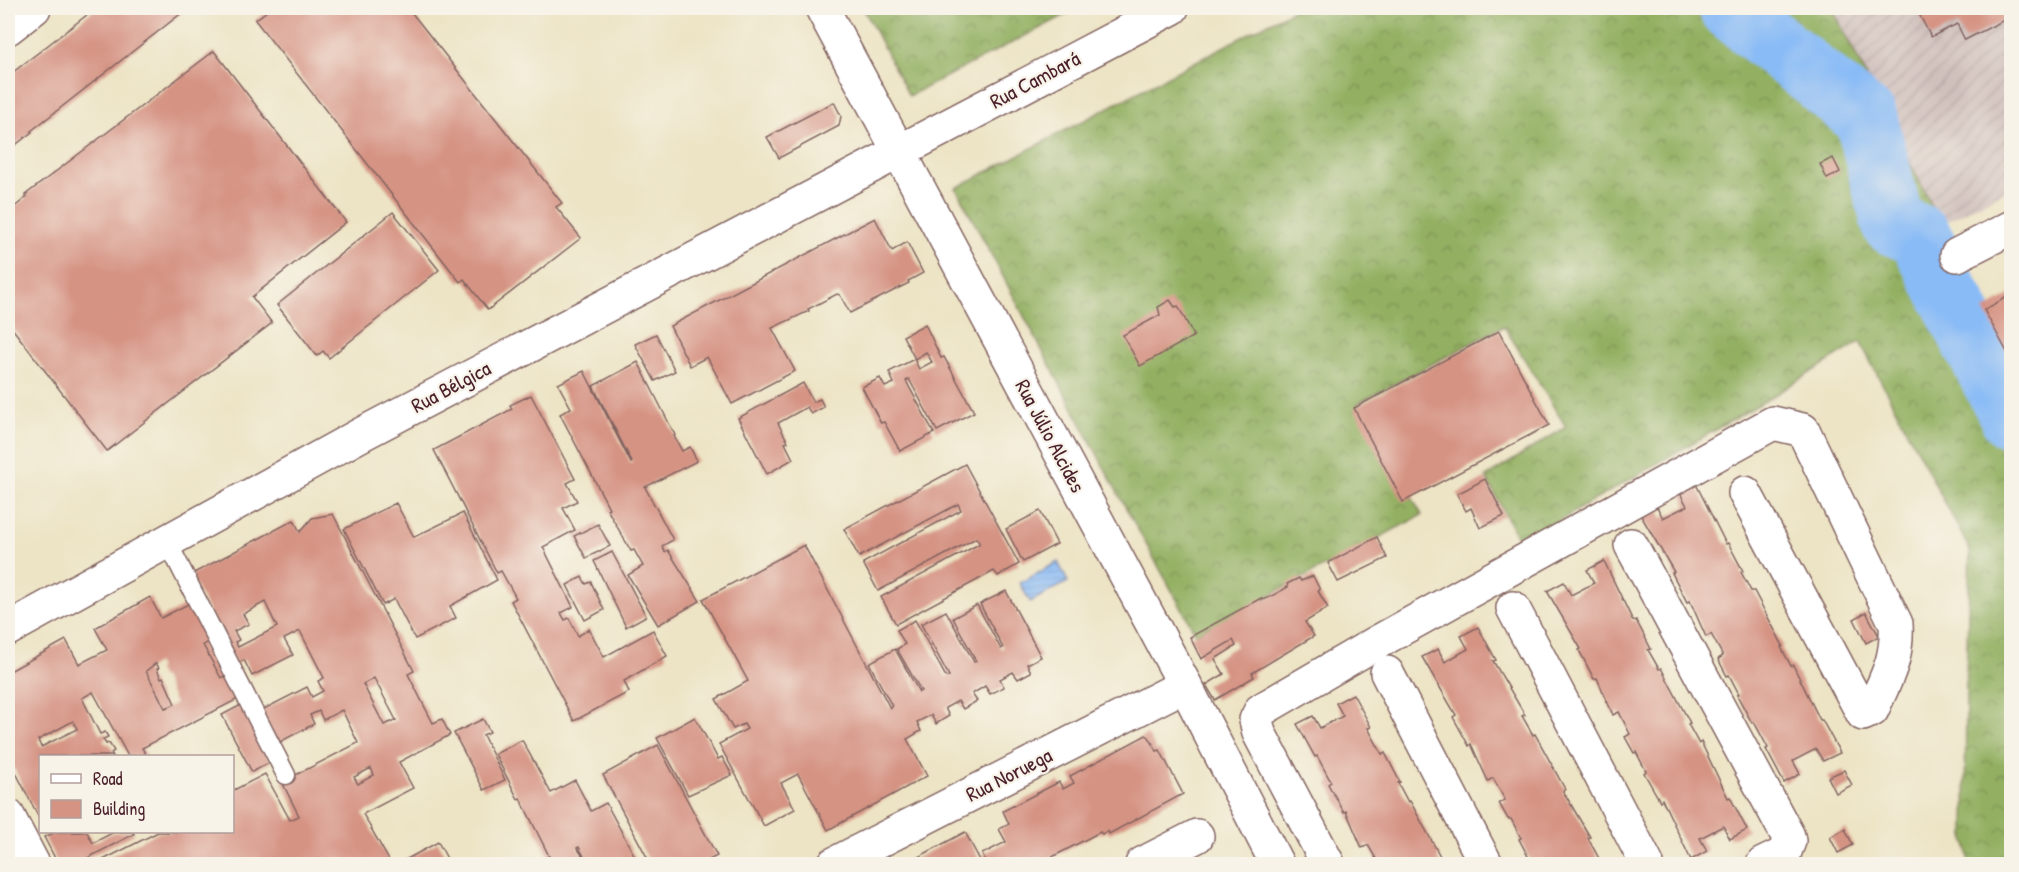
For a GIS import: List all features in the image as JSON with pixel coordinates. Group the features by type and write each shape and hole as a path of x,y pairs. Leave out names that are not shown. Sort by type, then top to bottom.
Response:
{"street":[{"path":"8,28 34,8"},
{"name":"Rua Júlio Alcides","path":"822,8 1185,685 1277,864"},
{"name":"Rua Cambará","path":"898,152 1172,8"},
{"name":"Rua Bélgica","path":"8,629 362,434 898,152"},
{"path":"1957,255 2012,227"},
{"path":"1328,864 1259,732 1256,720 1262,710 1773,423 1803,430 1896,624 1897,643 1894,659 1872,710 1863,714 1745,493"},
{"path":"1631,545 1788,836 1789,841 1784,854 1763,864"},
{"path":"1513,608 1647,864"},
{"path":"1386,673 1486,864"},
{"name":"Rua Noruega","path":"834,864 1185,685"},
{"path":"8,816 33,864"},
{"path":"1142,864 1197,836"}],"lane":[{"path":"167,541 286,775"}],"shaded area":[{"path":"1832,8 2011,8 2011,188 1941,224"}],"green space":[{"path":"863,8 1079,8 909,96"},
{"path":"1297,8 1832,8 1941,224 2011,356 2011,864 1970,864 1965,839 1966,676 1970,550 1860,342 1521,545 1486,477 1566,427 1504,326 1358,403 1422,515 1196,634 1122,501 956,188"}],"water":[{"path":"1058,562 1068,582 1030,602 1020,583"}],"building":[{"path":"96,8 188,8 8,151 8,76"},
{"path":"271,8 408,8 562,203 556,207 581,238 488,310 464,279 460,282 255,20"},
{"path":"1916,8 2012,8 2012,16 1965,40 1957,24 1931,37"},
{"path":"214,51 346,222 252,297 272,323 107,451 8,323 8,212 27,197 25,195"},
{"path":"834,102 841,116 839,126 779,158 767,137"},
{"path":"1833,158 1840,172 1827,179 1820,164"},
{"path":"393,212 439,270 329,358 323,351 317,356 277,305"},
{"path":"875,218 892,251 907,242 923,273 908,281 909,283 850,313 840,295 837,294 808,309 809,311 772,328 795,371 732,404 707,357 690,366 670,326"},
{"path":"2012,294 2012,361 1984,310"},
{"path":"1170,300 1175,307 1178,306 1194,336 1140,366 1123,335 1160,315 1158,307"},
{"path":"925,324 941,358 944,357 974,412 937,431 909,379 906,381 934,433 900,451 884,422 881,423 862,387 880,378 885,387 894,383 889,372 914,359 919,369 932,362 926,352 915,359 903,336"},
{"path":"1499,331 1549,425 1403,502 1354,408"},
{"path":"656,334 675,371 655,381 635,344"},
{"path":"638,362 682,451 690,447 697,461 645,487 673,540 662,546 665,552 668,550 700,601 658,625 628,575 643,566 634,550 631,551 607,509 609,508 560,414 571,408 558,384 584,371 631,463 593,386"},
{"path":"803,383 813,402 820,399 824,407 811,414 807,407 778,423 788,442 785,443 793,459 767,474 738,418"},
{"path":"531,395 575,479 567,483 577,501 563,508 575,530 543,547 573,607 561,613 565,620 569,618 578,636 589,629 604,657 653,630 667,656 624,681 629,692 574,721 511,601 516,598 501,571 497,573 434,450 512,409 510,405"},
{"path":"965,464 1019,564 998,576 994,571 896,624 881,597 979,542 976,538 878,591 863,563 961,510 958,504 859,557 844,529"},
{"path":"1485,479 1504,516 1480,528 1471,508 1466,511 1457,494"},
{"path":"1696,484 1726,544 1728,543 1743,571 1741,572 1751,591 1754,591 1783,646 1781,647 1791,666 1793,665 1820,720 1840,753 1823,761 1816,749 1793,761 1800,774 1784,783 1766,749 1768,748 1718,659 1723,656 1711,634 1706,637 1690,601 1687,602 1672,573 1674,572 1640,514 1656,505 1663,518 1687,506 1680,493"},
{"path":"396,503 414,537 463,513 497,580 450,606 456,618 415,639 394,599 383,605 344,529"},
{"path":"1040,511 1057,544 1023,562 1006,529"},
{"path":"333,514 414,671 408,674 433,723 442,719 450,735 399,762 413,788 363,814 391,864 95,864 156,833 234,833 234,790 265,774 290,820 299,816 282,782 358,743 342,710 323,720 319,711 310,715 314,724 276,744 260,711 307,687 312,697 323,691 318,681 324,678 300,631 284,639 293,655 252,676 244,660 236,664 190,575 294,520 300,532 312,518","holes":["265,602 277,627 238,647 235,642 239,640 234,631 249,624 243,614","374,678 396,720 384,725 363,684","371,768 374,775 358,784 354,777"]},
{"path":"598,524 610,546 586,558 574,536"},
{"path":"1377,537 1387,558 1338,582 1328,563"},
{"path":"804,545 890,708 892,706 869,663 895,649 919,692 921,691 897,649 905,644 897,630 915,620 946,677 949,676 921,624 946,611 974,662 976,661 953,618 977,605 1001,649 1003,648 980,604 1006,591 1041,657 1027,664 1031,672 1018,679 1013,672 1000,679 1004,687 990,694 985,686 972,694 977,701 963,709 958,701 945,708 949,716 936,724 931,715 917,722 921,731 907,739 927,776 828,830 798,774 781,783 795,809 764,826 719,744 747,729 744,724 733,729 716,699 748,681 703,599"},
{"path":"612,552 646,616 626,627 594,561"},
{"path":"1604,561 1633,621 1636,620 1651,649 1648,650 1659,669 1661,668 1690,723 1688,724 1699,744 1701,742 1728,798 1730,797 1747,830 1730,839 1723,826 1700,838 1707,851 1691,860 1662,799 1660,801 1644,773 1646,771 1636,752 1634,753 1625,737 1630,734 1619,712 1613,715 1597,678 1594,679 1579,650 1581,649 1547,591 1564,582 1571,595 1594,583 1587,570"},
{"path":"1313,576 1320,590 1318,591 1328,608 1305,622 1314,636 1252,673 1254,677 1215,700 1206,685 1224,674 1215,659 1236,646 1233,640 1201,659 1190,637 1261,598 1262,600 1270,597 1299,578 1301,581"},
{"path":"582,577 586,584 591,582 604,610 585,620 567,585"},
{"path":"150,597 161,618 192,602 209,642 203,645 221,678 226,675 238,699 142,748 146,755 127,755 93,692 82,698 100,734 105,732 108,737 103,739 106,744 109,743 114,751 111,753 112,755 39,755 39,818 8,757 8,672 66,640 79,664 107,650 95,628","holes":["156,663 159,668 157,669 175,704 165,708 146,671","73,721 77,729 41,747 38,740"]},
{"path":"1866,612 1879,636 1866,643 1854,619"},
{"path":"1478,627 1496,660 1493,661 1565,789 1563,791 1590,837 1588,838 1602,864 1532,864 1511,819 1508,819 1499,803 1505,800 1493,778 1488,781 1471,744 1469,746 1453,717 1456,715 1422,657 1438,649 1445,662 1468,649 1461,636"},
{"path":"1353,694 1371,727 1368,728 1382,754 1385,753 1408,802 1410,801 1440,856 1437,858 1441,864 1379,864 1368,845 1362,848 1346,811 1344,812 1328,784 1331,782 1297,724 1313,716 1320,728 1343,716 1336,703"},
{"path":"241,705 271,762 252,772 222,715"},
{"path":"695,717 718,759 722,757 732,775 688,795 657,738"},
{"path":"483,719 490,732 483,735 505,780 484,790 454,733"},
{"path":"1146,735 1157,751 1160,750 1183,794 1109,834 1108,831 1102,834 1100,832 1039,864 987,864 982,854 1006,842 999,829 1009,824 1003,811 1059,782 1063,789 1074,783 1070,776"},
{"path":"522,740 551,793 575,780 591,811 606,803 639,864 588,864 579,847 577,848 583,856 579,858 583,864 533,864 549,856 495,754"},
{"path":"658,745 717,856 701,864 642,864 649,861 603,775"},
{"path":"1844,770 1852,785 1836,793 1828,777"},
{"path":"1845,829 1853,845 1838,853 1830,837"},
{"path":"965,832 982,864 905,864 926,853"},
{"path":"54,833 88,833 93,843 112,833 134,834 76,864 58,864 44,837"},
{"path":"438,842 450,864 398,864"}],"waterway":[{"path":"1730,8 1866,118 1893,224 1920,236 2012,418"}]}
